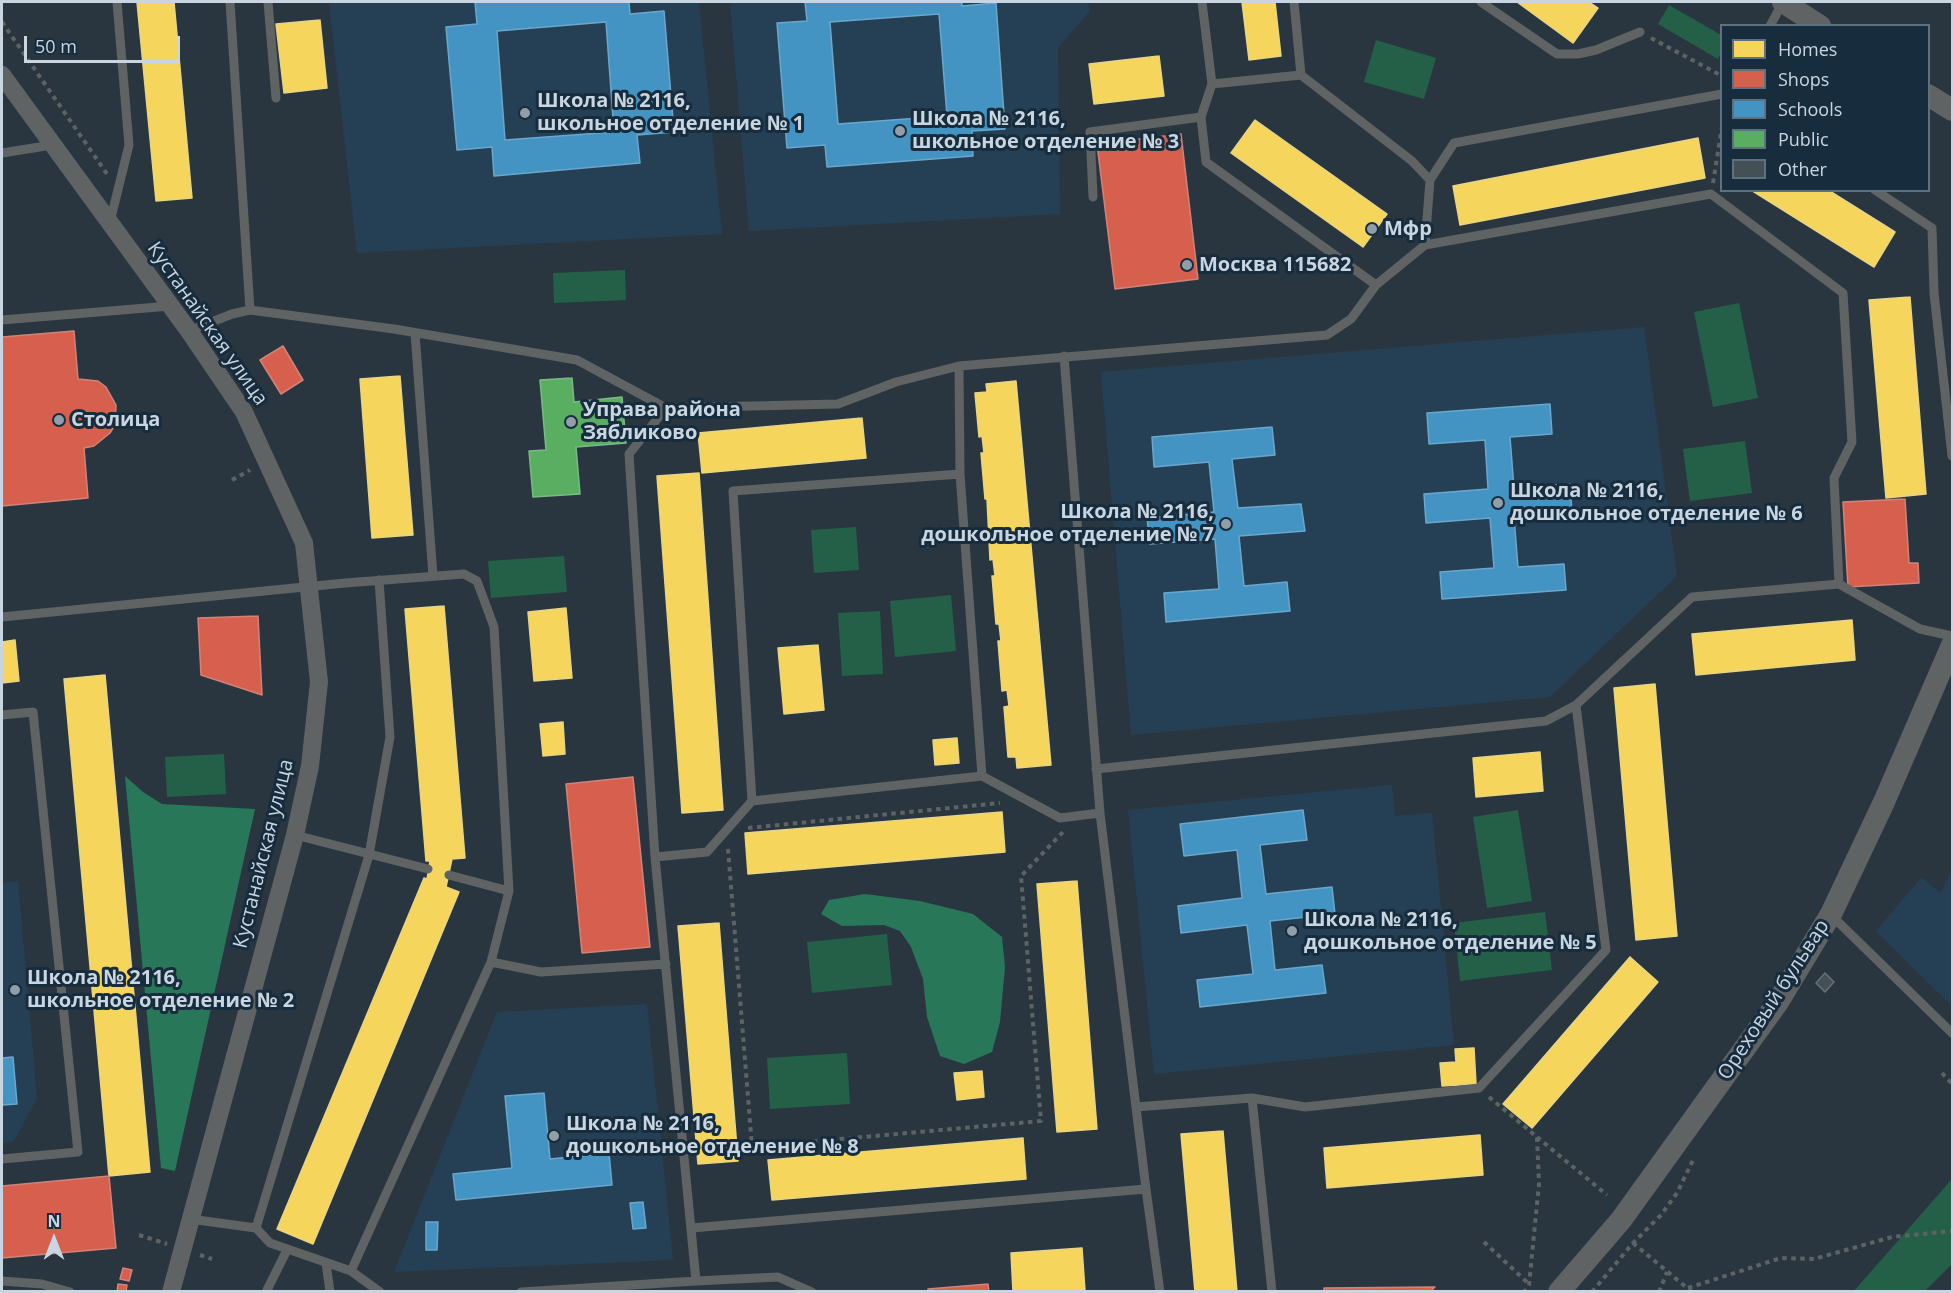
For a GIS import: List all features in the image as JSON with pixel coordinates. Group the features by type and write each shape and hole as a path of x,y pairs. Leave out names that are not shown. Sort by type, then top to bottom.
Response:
{"street":[{"path":"1783,2 1817,24"},
{"name":"Кустанайская улица","path":"2,75 189,331 244,412 304,543 310,585 319,682 310,766 295,836 171,1292"},
{"path":"1930,96 1953,110"},
{"name":"Ореховый бульвар","path":"1559,1292 1621,1220 1778,1002 1831,914 1884,802 1953,645"}],"lane":[{"path":"110,224 129,145 117,2"},
{"path":"230,2 249,310"},
{"path":"268,2 276,98"},
{"path":"1202,2 1212,84 1201,117 1206,162 1376,285"},
{"path":"1294,2 1300,75"},
{"path":"1481,2 1557,54 1578,54 1596,50 1640,32"},
{"path":"1771,24 1783,2"},
{"path":"1212,84 1300,75 1412,161 1430,180"},
{"path":"1425,245 1430,180 1454,143 1720,94"},
{"path":"1093,197 1090,132 1201,117"},
{"path":"2,153 54,145"},
{"path":"1878,192 1932,228 1934,292 1953,456"},
{"path":"189,331 232,314 249,310 416,333 577,360 666,408 838,404 896,382 959,366 1326,334 1351,319 1376,285 1425,245 1712,194 1843,293 1852,442 1834,478 1839,584"},
{"path":"2,320 170,306"},
{"path":"416,333 433,576"},
{"path":"1064,356 1100,813 1160,1292"},
{"path":"959,366 960,474 982,776"},
{"path":"666,408 629,454 655,857 696,1281"},
{"path":"752,801 732,491 960,474"},
{"path":"2,617 310,585 464,574 477,581 494,627 509,891 491,962 351,1271"},
{"path":"256,1228 369,855 390,737 379,580"},
{"path":"1096,769 1546,721 1576,705 1692,597 1839,584 1920,628 1953,636"},
{"path":"1136,1107 1252,1098 1305,1107 1479,1088 1606,950 1576,705"},
{"path":"2,715 33,711 78,1152 2,1159"},
{"path":"655,857 707,852 752,801 982,776 1060,818 1100,813"},
{"path":"295,836 428,869"},
{"path":"449,875 509,891"},
{"path":"1831,914 1953,1033"},
{"path":"491,962 541,972 666,964"},
{"path":"1252,1098 1272,1292"},
{"path":"692,1228 1146,1190"},
{"path":"190,1219 256,1228 270,1243 351,1271 377,1291"},
{"path":"266,1292 287,1250"},
{"path":"326,1263 330,1292"},
{"path":"521,1292 778,1277 812,1292"},
{"path":"2,1281 42,1284 70,1292"}],"path":[{"path":"2,22 118,189"},
{"path":"1640,32 1720,75"},
{"path":"1712,194 1720,140"},
{"path":"1028,800 726,830 752,1147 1041,1121 1022,876 1078,816"},
{"path":"1942,1073 1953,1084"},
{"path":"1479,1088 1607,1195"},
{"path":"1524,1292 1529,1285 1539,1184 1537,1137"},
{"path":"1592,1292 1666,1208 1695,1156"},
{"path":"1633,1243 1690,1290 1781,1258 1814,1259 1892,1237 1953,1231"},
{"path":"1484,1242 1529,1285"},
{"path":"1659,1292 1667,1272"}],"shaded area":[{"name":"Школа № 2116, школьное отделение № 1","path":"329,2 699,2 722,234 357,253"},
{"name":"Школа № 2116, школьное отделение № 3","path":"730,2 1088,2 1090,11 1058,48 1060,214 749,231"},
{"path":"1644,327 1677,576 1550,697 1131,735 1101,372"},
{"name":"Школа № 2116, дошкольное отделение № 5","path":"1392,785 1395,816 1432,813 1454,1045 1154,1074 1128,810"},
{"path":"1952,871 1952,1006 1876,931 1922,877 1940,893"},
{"name":"Школа № 2116, школьное отделение № 2","path":"18,881 37,1098 14,1141 2,1144 2,883"},
{"name":"Школа № 2116, дошкольное отделение № 8","path":"647,1004 673,1260 394,1272 497,1012"}],"green space":[{"path":"1669,5 1720,34 1718,59 1658,24"},
{"path":"1376,40 1436,58 1424,99 1364,82"},
{"path":"625,270 626,300 554,303 553,273"},
{"path":"1739,303 1758,398 1713,407 1694,312"},
{"path":"1745,441 1752,493 1690,501 1683,449"},
{"path":"856,527 859,570 814,573 811,530"},
{"path":"564,556 567,592 491,598 488,561"},
{"path":"951,595 956,651 895,657 890,601"},
{"path":"880,611 883,674 842,676 838,613"},
{"path":"224,754 226,794 167,797 165,757"},
{"path":"125,776 143,792 162,804 255,809 175,1171 161,1168"},
{"path":"1518,810 1532,901 1487,908 1473,817"},
{"path":"865,894 920,901 973,914 1002,937 1005,967 1000,1022 992,1052 964,1064 940,1056 927,1017 923,979 911,947 900,931 884,925 842,926 821,914 829,900"},
{"path":"1545,912 1552,970 1460,981 1454,923"},
{"path":"887,934 892,985 812,993 807,942"},
{"path":"847,1053 850,1104 770,1109 767,1058"},
{"path":"1952,1179 1952,1264 1925,1291 1854,1291"}],"building: Homes":[{"path":"137,2 174,2 192,198 156,201"},
{"path":"1242,2 1275,2 1281,56 1249,60"},
{"path":"1517,2 1589,2 1598,8 1573,43"},
{"path":"320,20 327,88 284,93 276,24"},
{"path":"1159,56 1164,96 1094,104 1089,64"},
{"path":"1255,120 1387,214 1363,247 1231,153"},
{"path":"1698,138 1705,178 1460,225 1453,186"},
{"path":"1754,192 1831,192 1895,232 1874,267"},
{"path":"1910,297 1926,494 1886,498 1869,300"},
{"path":"400,376 413,535 372,538 360,379"},
{"path":"1016,381 1051,765 1017,768 1016,757 1008,757 1004,707 1009,706 1007,690 1002,691 998,641 1001,641 999,624 996,624 992,576 995,576 993,559 990,560 987,499 985,499 981,453 984,453 982,436 979,437 975,393 987,392 986,384"},
{"path":"862,418 866,458 702,473 698,433"},
{"path":"699,473 723,810 682,813 657,476"},
{"path":"444,606 465,858 452,859 446,887 459,892 313,1244 277,1229 424,878 427,879 430,861 426,861 405,609"},
{"path":"566,608 572,678 534,681 528,612"},
{"path":"1852,620 1855,660 1696,675 1692,634"},
{"path":"15,640 19,681 2,683 2,642"},
{"path":"818,645 824,710 784,714 778,648"},
{"path":"105,675 150,1172 109,1176 64,679"},
{"path":"1655,684 1677,936 1636,940 1614,688"},
{"path":"563,722 565,754 543,756 540,724"},
{"path":"957,738 959,763 935,765 933,740"},
{"path":"1540,752 1543,791 1476,797 1473,758"},
{"path":"1002,812 1005,852 748,874 745,833"},
{"path":"1077,881 1097,1129 1057,1132 1037,884"},
{"path":"719,923 738,1161 698,1164 678,926"},
{"path":"1630,957 1658,982 1532,1128 1503,1104"},
{"path":"1474,1048 1476,1084 1442,1086 1440,1063 1456,1062 1455,1049"},
{"path":"982,1071 984,1097 957,1100 954,1073"},
{"path":"1223,1131 1237,1292 1195,1292 1181,1134"},
{"path":"1480,1135 1483,1175 1327,1188 1324,1148"},
{"path":"1023,1138 1026,1179 772,1200 768,1160"},
{"path":"1082,1248 1085,1291 1013,1292 1011,1253"}],"building: Shops":[{"path":"1181,134 1198,279 1115,289 1097,144"},
{"name":"Столица","path":"74,331 78,379 98,381 106,387 116,405 115,425 110,433 94,446 84,448 88,498 2,506 2,337"},
{"path":"283,346 303,380 281,394 260,360"},
{"path":"1905,499 1909,563 1918,563 1919,583 1848,587 1843,502"},
{"path":"258,616 262,695 201,675 198,618"},
{"path":"633,777 650,947 582,953 566,784"},
{"path":"109,1176 116,1248 2,1258 2,1186"},
{"path":"123,1268 132,1270 129,1281 120,1279"},
{"path":"118,1284 127,1285 126,1292 117,1292"},
{"path":"988,1284 989,1292 928,1292 928,1289"},
{"path":"1435,1287 1430,1292 1324,1292 1324,1288"}],"building: Schools":[{"path":"475,2 629,2 630,14 664,11 674,132 637,135 640,163 494,176 492,147 457,150 446,27 477,24","holes":["606,22 614,132 505,140 497,31"]},
{"path":"805,2 962,2 962,6 996,3 1005,129 972,131 973,156 827,167 825,145 787,148 777,23 807,21","holes":["939,14 947,116 838,124 830,22"]},
{"name":"Школа № 2116, дошкольное отделение № 6","path":"1550,404 1552,434 1510,437 1514,488 1570,484 1572,513 1514,517 1518,567 1564,564 1566,590 1442,599 1440,572 1494,568 1490,518 1426,523 1424,494 1488,489 1485,440 1429,444 1427,413"},
{"name":"Школа № 2116, дошкольное отделение № 7","path":"1272,427 1275,455 1232,459 1238,508 1301,504 1305,531 1239,536 1244,586 1287,582 1290,611 1166,622 1164,593 1219,589 1215,539 1150,544 1147,518 1214,512 1209,462 1154,467 1152,437"},
{"path":"1303,810 1307,840 1260,845 1266,894 1332,887 1335,914 1270,921 1275,970 1322,965 1326,993 1200,1007 1197,980 1253,974 1247,925 1181,933 1178,906 1242,898 1237,850 1184,856 1180,824"},
{"path":"13,1057 17,1104 2,1105 2,1058"},
{"path":"544,1093 550,1159 609,1153 612,1185 456,1200 453,1174 512,1168 505,1096"},
{"path":"643,1202 646,1228 633,1229 630,1203"},
{"path":"426,1222 438,1222 437,1250 426,1250"}],"building: Public":[{"path":"572,378 574,402 622,397 626,443 576,447 580,494 533,497 529,451 546,450 540,380"}],"building: Other":[{"path":"1825,973 1834,982 1825,992 1816,983"}],"place":[{"name":"Школа № 2116, школьное отделение № 1","path":"525,113"},
{"name":"Школа № 2116, школьное отделение № 3","path":"900,131"},
{"name":"Мфр","path":"1372,229"},
{"name":"Москва 115682","path":"1187,265"},
{"name":"Столица","path":"59,420"},
{"name":"Управа района Зябликово","path":"571,422"},
{"name":"Школа № 2116, дошкольное отделение № 6","path":"1498,503"},
{"name":"Школа № 2116, дошкольное отделение № 7","path":"1226,524"},
{"name":"Школа № 2116, дошкольное отделение № 5","path":"1292,931"},
{"name":"Школа № 2116, школьное отделение № 2","path":"15,990"},
{"name":"Школа № 2116, дошкольное отделение № 8","path":"554,1136"}]}
